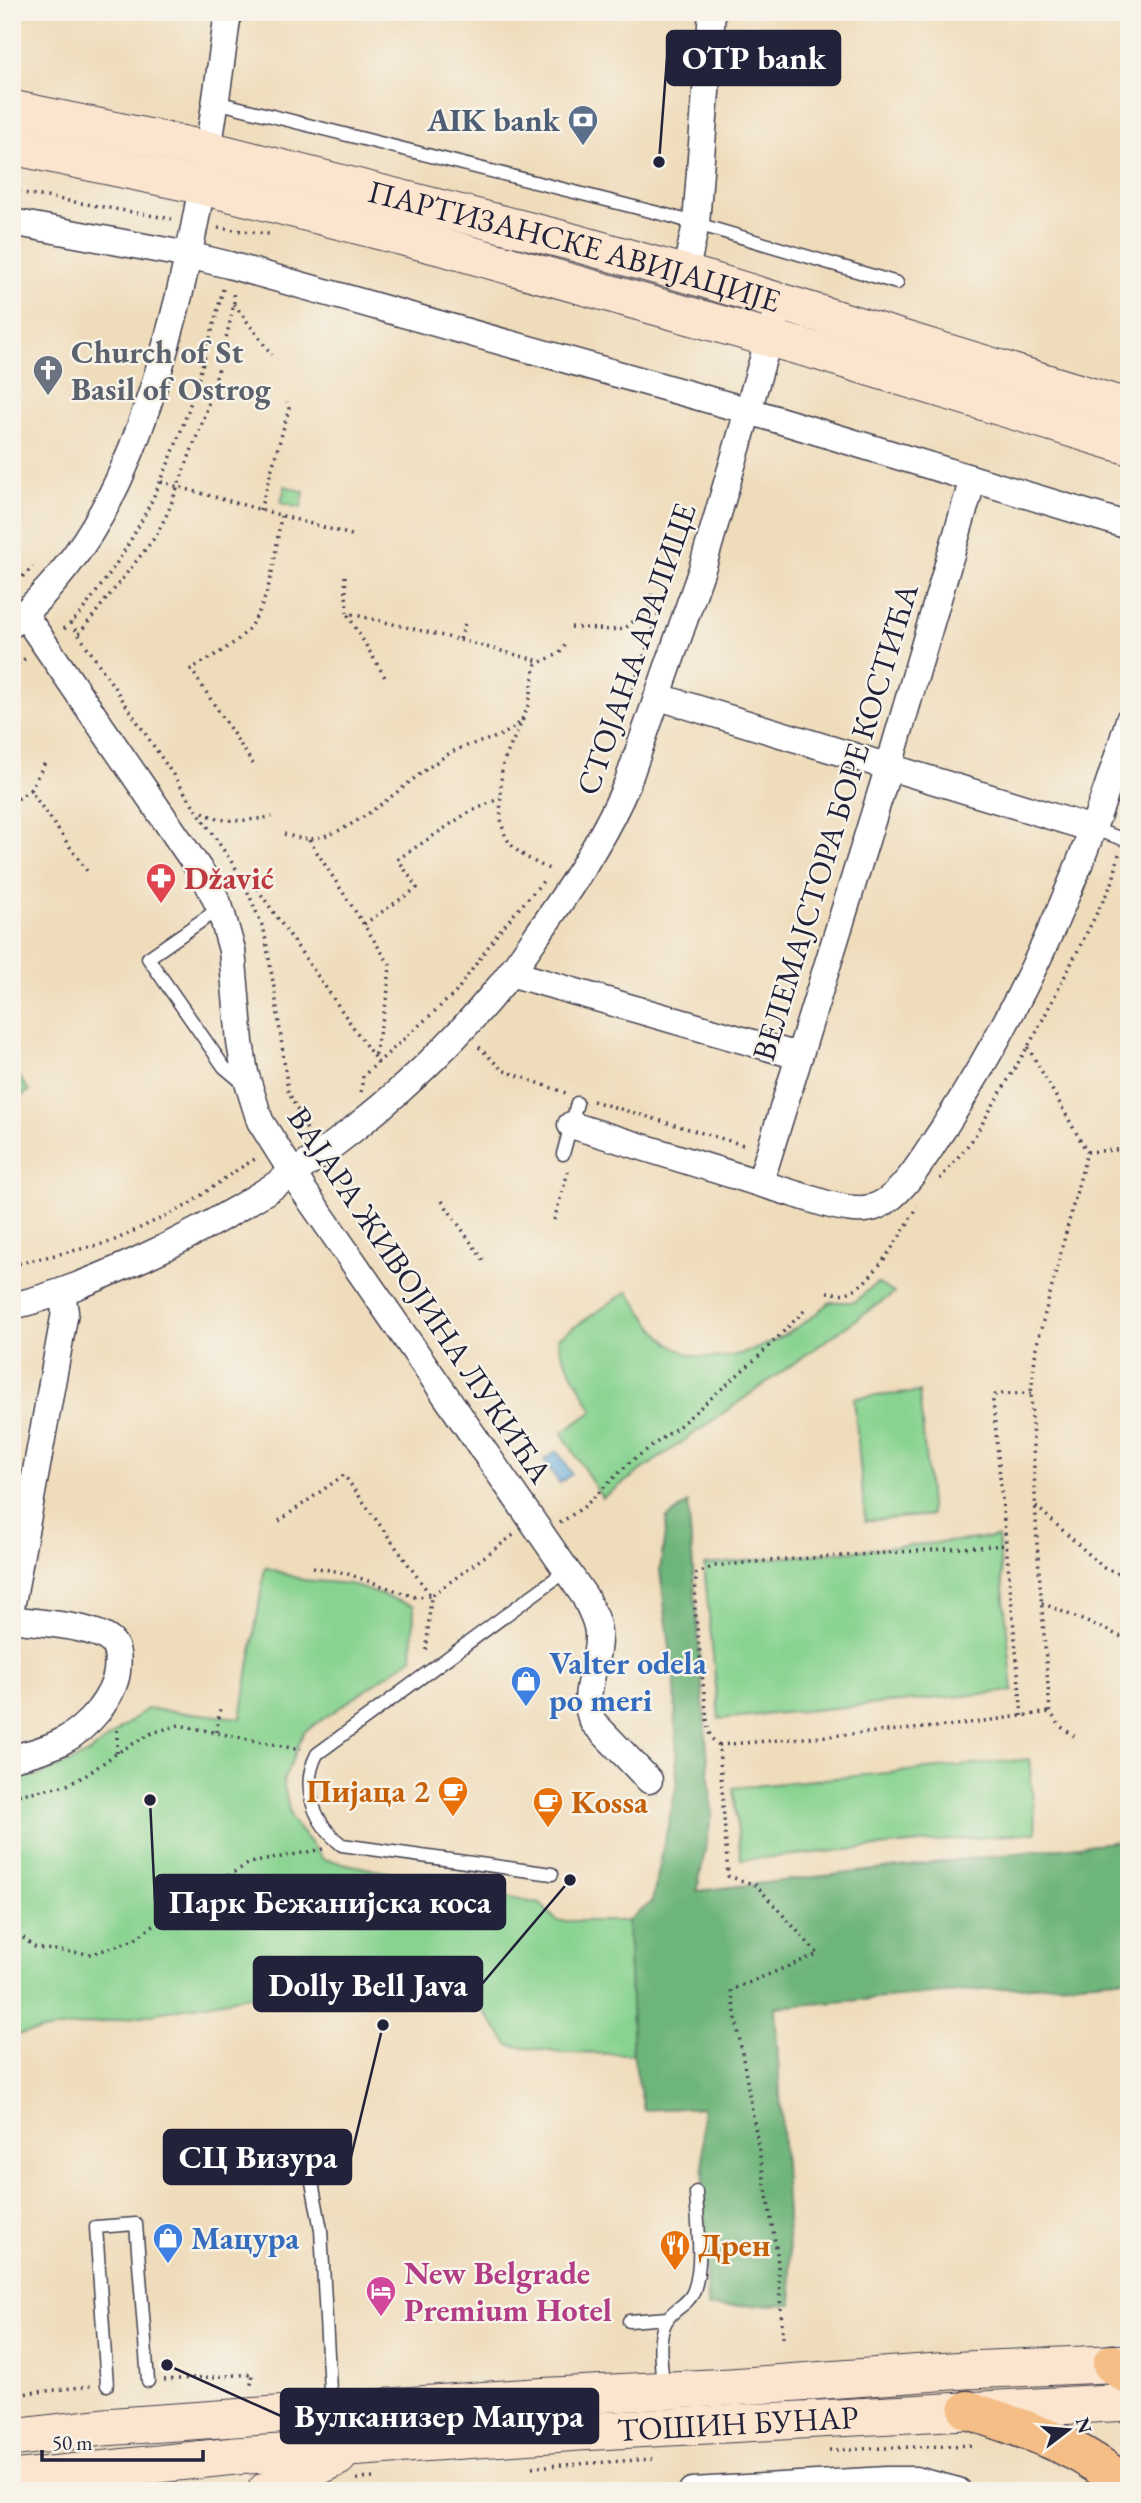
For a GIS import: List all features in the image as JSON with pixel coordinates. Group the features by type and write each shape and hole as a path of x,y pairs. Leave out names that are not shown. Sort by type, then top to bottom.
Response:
{"highway":[{"path":"973,2428 1060,2442 1086,2457 1129,2489"}],"main road":[{"name":"ПАРТИЗАНСКЕ АВИЈАЦИЈЕ","path":"12,108 206,168 443,247 770,338 1129,446"},
{"name":"ПАРТИЗАНСКЕ АВИЈАЦИЈЕ","path":"12,146 206,168 452,210 685,274 1129,408"},
{"name":"ТОШИН БУНАР","path":"12,2438 136,2424 965,2370 1123,2367"},
{"name":"ТОШИН БУНАР","path":"12,2479 119,2478 361,2468 592,2432 973,2428 1129,2402"},
{"path":"186,2475 198,2420"},
{"path":"119,2478 136,2424"},
{"path":"266,2491 361,2468"}],"street":[{"path":"18,619 51,585 91,533 122,477 154,388 188,254 206,168 228,12"},
{"path":"685,274 696,224 712,12"},
{"path":"12,222 188,254 229,265 749,411 1129,526"},
{"name":"СТОЈАНА АРАЛИЦЕ","path":"12,1306 62,1292 191,1236 293,1174 372,1115 465,1026 510,973 571,888 612,818 642,748 702,569 779,303"},
{"name":"ВЕЛЕМАЈСТОРА БОРЕ КОСТИЋА","path":"760,1184 889,766 973,479"},
{"name":"ВАЈАРА ЖИВОЈИНА ЛУКИЋА","path":"18,619 175,832 207,881 220,908 232,950 240,1042 247,1082 260,1121 293,1174 585,1597 598,1632 587,1700 589,1715 649,1780"},
{"path":"659,697 1093,829"},
{"path":"578,1110 760,1184 844,1208 869,1208 894,1195 927,1154 961,1101 1022,995 1059,916 1093,829 1129,720"},
{"path":"510,973 798,1056"},
{"path":"12,1603 65,1312 62,1292"},
{"path":"12,1619 86,1630 111,1642 118,1660 116,1682 105,1701 77,1733 62,1743 12,1758"},
{"path":"692,2491 916,2480 958,2491"}],"lane":[{"path":"216,102 696,224 897,283"},
{"path":"1093,829 1129,841"},
{"path":"220,908 148,958 224,1067 237,1078 247,1082"},
{"path":"563,1154 578,1110"},
{"path":"552,1874 342,1845 330,1835 314,1810 310,1780 312,1763 317,1754 567,1570"},
{"path":"293,2151 309,2166 321,2230 331,2412"},
{"path":"663,2391 663,2327 667,2318 687,2302 694,2292 698,2274 696,2192"},
{"path":"107,2385 96,2227 136,2224 148,2381"},
{"path":"629,2320 667,2318"}],"path":[{"path":"12,191 236,231"},
{"path":"79,634 156,536 178,486 205,415 234,304 229,265"},
{"path":"71,623 79,617 123,555 161,482 206,352 229,265"},
{"path":"234,304 272,355"},
{"path":"260,510 289,409 287,402"},
{"path":"161,482 355,536"},
{"path":"253,764 191,669 248,630 270,580 281,516"},
{"path":"12,586 34,566"},
{"path":"345,576 347,613 386,679"},
{"path":"571,627 624,629 649,608 652,593"},
{"path":"629,699 660,610 671,613"},
{"path":"347,613 539,661 559,654 566,644"},
{"path":"460,640 466,620"},
{"path":"539,661 524,717 516,739 506,755 500,798 504,838 519,854 552,871"},
{"path":"284,835 309,840 337,832 446,756 502,734 524,717"},
{"path":"12,803 30,790 46,763"},
{"path":"30,790 87,871"},
{"path":"363,924 417,888 398,859 466,814 500,798"},
{"path":"203,812 222,819 246,821 272,817"},
{"path":"309,840 390,965 387,999 374,1057"},
{"path":"361,1096 363,1076 456,992 501,929 558,863"},
{"path":"241,876 254,884 378,1063"},
{"path":"465,1026 481,1050 502,1070 578,1110 769,1153"},
{"path":"1028,1047 1087,1152 1036,1348 1031,1394 1050,1712 1060,1726 1074,1736"},
{"path":"554,1220 578,1110"},
{"path":"12,1265 111,1242 188,1205 232,1173 277,1148"},
{"path":"1087,1152 1129,1149"},
{"path":"442,1201 486,1264"},
{"path":"313,1567 345,1573 415,1597 431,1596 538,1528 585,1506 630,1462 678,1427 758,1357 804,1311"},
{"path":"1022,1716 993,1401 995,1395 1000,1394 1031,1394"},
{"path":"279,1521 344,1475 431,1596 425,1674"},
{"path":"1036,1506 1104,1568 1129,1577"},
{"path":"783,2338 777,2253 731,1990 818,1954 755,1885 728,1876 719,1745 711,1738 708,1729 695,1609 696,1574 702,1570 765,1561 1007,1545"},
{"path":"1042,1603 1129,1640"},
{"path":"216,1732 221,1705"},
{"path":"719,1745 948,1726 1050,1712"},
{"path":"12,1796 68,1785 117,1753 166,1727 179,1725 317,1754"},
{"path":"12,1929 36,1948 92,1954 134,1940 192,1896 250,1863 342,1845"},
{"path":"251,2385 253,2374"},
{"path":"818,2450 973,2428"},
{"path":"520,2467 655,2459"}],"green space":[{"path":"285,486 304,492 301,508 281,503"},
{"path":"12,1067 29,1091 12,1102"},
{"path":"877,1283 894,1293 602,1498 562,1433 593,1411 560,1350 558,1338 628,1291 654,1328 673,1346 692,1355 713,1358 734,1355 777,1339 830,1302 854,1302"},
{"path":"919,1392 931,1515 865,1521 854,1398"},
{"path":"688,1503 712,1815 697,1891 1129,1840 1129,1978 775,2007 792,2304 707,2307 702,2107 644,2110 633,2054 628,1921 652,1902 677,1783 675,1687 660,1570 667,1518"},
{"path":"998,1537 1013,1691 719,1719 704,1565"},
{"path":"265,1567 303,1580 349,1584 414,1606 412,1658 304,1732 283,1781 291,1819 323,1859 540,1904 557,1921 628,1921 633,2054 562,2053 509,2045 483,2010 448,1973 352,1977 130,2018 12,2035 12,1779 40,1775 86,1755 147,1709 241,1718"},
{"path":"1029,1759 1036,1832 741,1860 733,1788"}],"water":[{"path":"557,1451 572,1474 559,1483 544,1460"}],"place":[{"name":"AIK bank","path":"583,147"},
{"name":"OTP bank","path":"659,162"},
{"name":"Church of St Basil of Ostrog","path":"48,397"},
{"name":"Džavić","path":"161,905"},
{"name":"Valter odela po meri","path":"526,1708"},
{"name":"Парк Бежанијска коса","path":"150,1800"},
{"name":"Пијаца 2","path":"453,1818"},
{"name":"Kossa","path":"548,1829"},
{"name":"Dolly Bell Java","path":"570,1880"},
{"name":"СЦ Визура","path":"383,2025"},
{"name":"Мацура","path":"168,2265"},
{"name":"Дрен","path":"675,2272"},
{"name":"New Belgrade Premium Hotel","path":"381,2318"},
{"name":"Вулканизер Мацура","path":"167,2365"}]}
